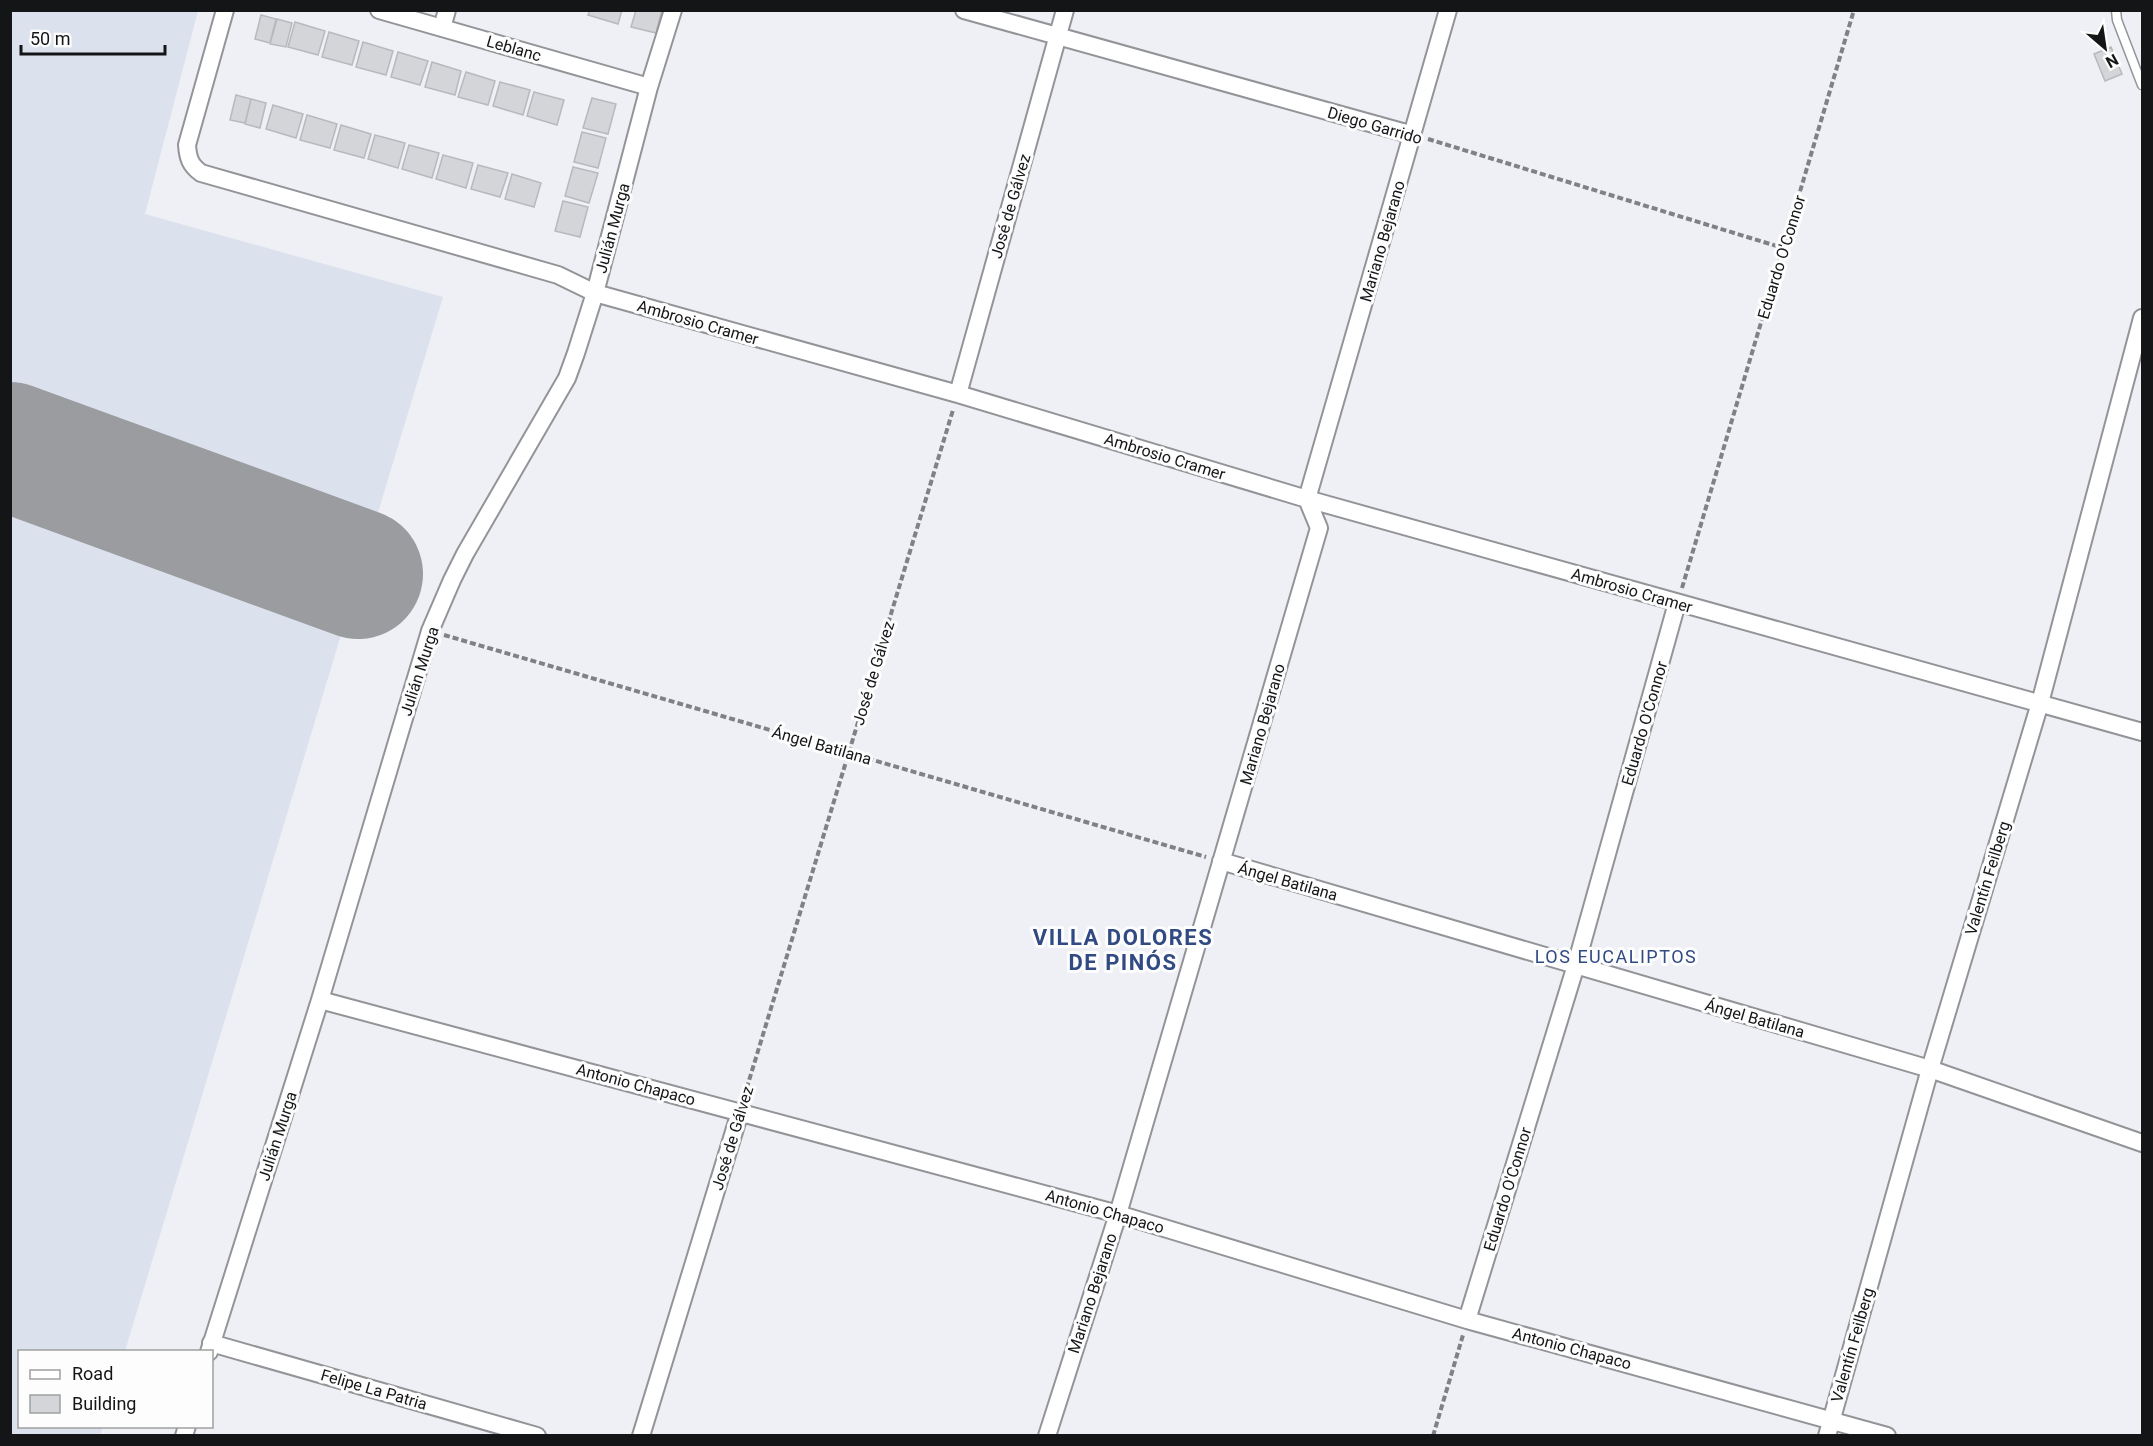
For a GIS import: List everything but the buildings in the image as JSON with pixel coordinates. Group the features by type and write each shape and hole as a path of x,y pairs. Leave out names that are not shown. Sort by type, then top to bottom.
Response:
{"street":[{"name":"Ambrosio Cramer","path":"225,10 187,145 192,167 201,173 558,275 595,293 958,394 1307,499 2142,732"},
{"name":"Leblanc","path":"380,10 649,87"},
{"path":"442,28 447,10"},
{"name":"Julián Murga","path":"210,1347 320,1000 430,632 465,554 567,378 595,293 649,87 673,10"},
{"name":"Diego Garrido","path":"964,10 1413,135"},
{"name":"José de Gálvez","path":"958,394 1065,10"},
{"name":"Mariano Bejarano","path":"1047,1436 1118,1214 1319,528 1307,499 1448,10"},
{"name":"Valentín Feilberg","path":"1827,1436 1930,1069 2040,703 2142,318"},
{"name":"Eduardo O'Connor","path":"1467,1320 1576,965 1677,603"},
{"name":"Ángel Batilana","path":"1221,861 1930,1069 2142,1143"},
{"name":"Antonio Chapaco","path":"320,1000 1118,1214 1467,1320 1887,1436"},
{"name":"José de Gálvez","path":"641,1436 740,1112"},
{"name":"Felipe La Patria","path":"210,1347 537,1436"}],"lane":[{"path":"2116,10 2117,20 2142,85"}],"path":[{"name":"Eduardo O'Connor","path":"1677,603 1854,10"},
{"name":"Diego Garrido","path":"1413,135 1783,248"},
{"name":"José de Gálvez","path":"740,1112 958,394"},
{"name":"Ángel Batilana","path":"430,632 1221,861"},
{"path":"1433,1436 1467,1320"}],"shaded area":[{"path":"10,11 198,11 145,214 443,297 125,1350 18,1350 18,1428 103,1428 100,1435 11,1435"}],"runway":[{"path":"10,447 358,574"}],"district":[{"name":"VILLA DOLORES DE PINÓS","path":"1123,950"},
{"name":"LOS EUCALIPTOS","path":"1616,957"}]}
